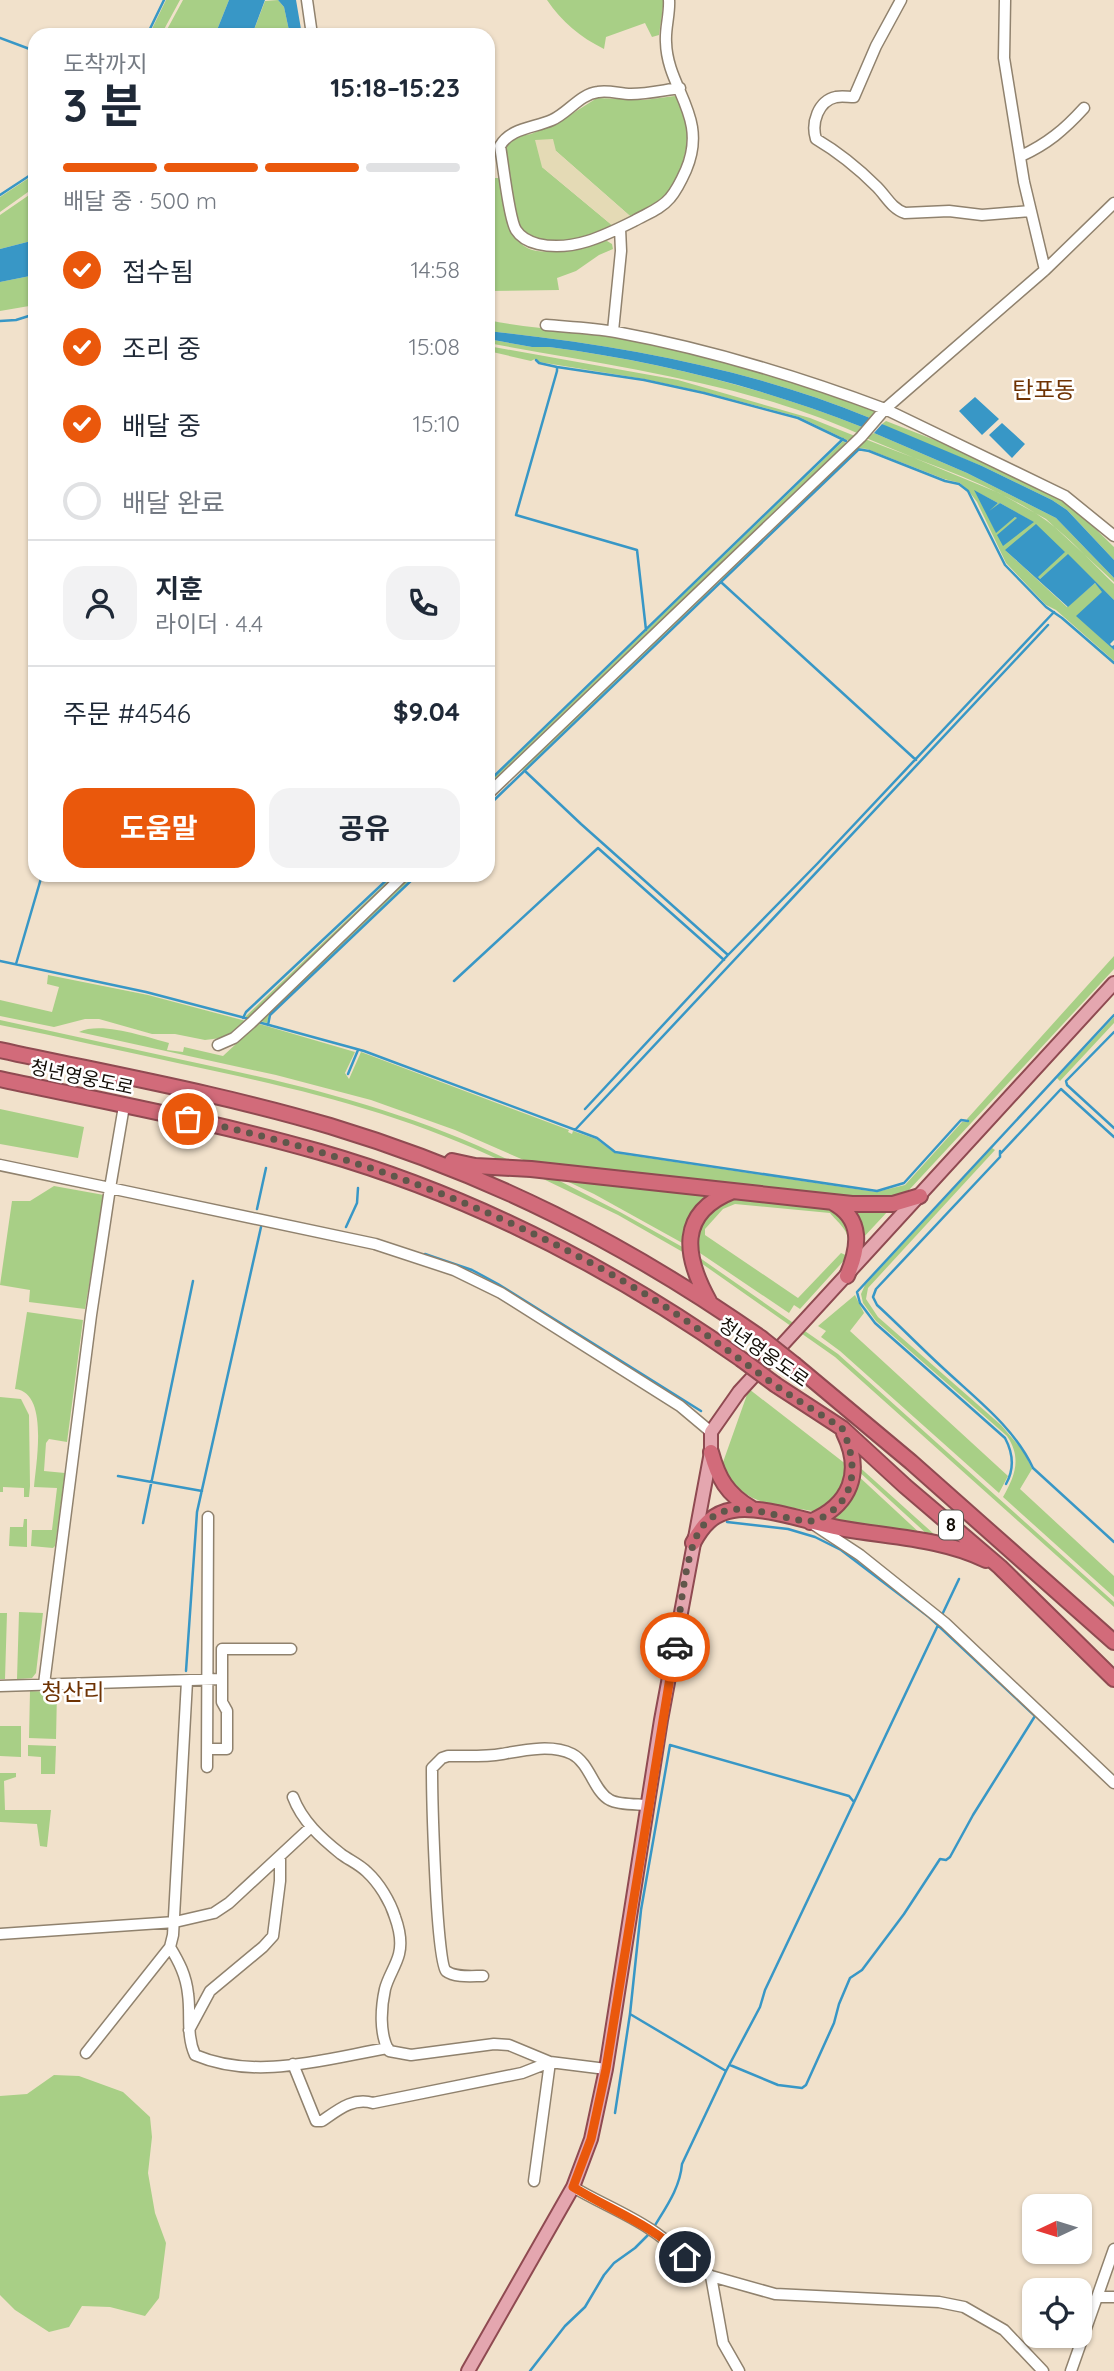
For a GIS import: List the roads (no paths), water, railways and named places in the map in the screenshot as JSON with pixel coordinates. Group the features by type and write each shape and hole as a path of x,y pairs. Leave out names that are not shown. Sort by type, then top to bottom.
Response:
{"highway":[{"name":"청년영웅도로","path":"0,1050 275,1111 396,1148 509,1191 561,1216 660,1270 761,1338 911,1462 1114,1642"},
{"name":"청년영웅도로","path":"0,1079 209,1124 323,1153 387,1174 498,1217 548,1241 645,1294 842,1428 1000,1567 1114,1679"},
{"path":"396,1148 475,1166 513,1167 876,1205 892,1204 920,1196"},
{"path":"710,1302 693,1266 692,1226 703,1208 720,1196 734,1191"},
{"path":"830,1200 844,1208 855,1230 857,1250 847,1276"},
{"path":"810,1522 826,1516 836,1508 846,1496 852,1479 850,1445 842,1428"},
{"path":"711,1452 716,1473 724,1487 737,1500 752,1509"},
{"path":"693,1543 702,1527 713,1516 731,1510 752,1509 951,1547 1000,1567"}],"main road":[{"path":"468,2371 573,2187 591,2139 606,2069 648,1805 711,1452 711,1432 739,1392 1114,983"}],"street":[{"path":"307,0 311,28"},
{"path":"669,0 666,43 671,68 680,88 691,116 693,145 687,170 669,199 652,212 620,228 581,243 555,248 527,241 516,230 500,146 505,138 511,133 562,116 575,104 596,92 640,94 680,88"},
{"path":"901,0 876,46 854,97 835,97 824,103 816,117 816,139 877,187 898,211 948,211 982,215 1030,211"},
{"path":"1006,0 1004,58 1030,211 1045,270"},
{"path":"1021,156 1043,146 1062,132 1084,108"},
{"path":"495,787 867,430 885,409 1045,270 1114,203"},
{"path":"613,331 621,251 620,228"},
{"path":"546,326 613,331 739,360 811,381 885,409 1065,496 1114,536"},
{"path":"218,1045 234,1038 251,1023 397,882"},
{"path":"44,1684 91,1315 124,1106"},
{"path":"0,1165 375,1244 454,1269 501,1293 680,1406 711,1432"},
{"path":"207,1767 208,1517"},
{"path":"810,1522 860,1555 940,1620 1114,1783"},
{"path":"207,1749 227,1749 227,1711 222,1702 222,1649 291,1649"},
{"path":"0,1686 222,1679"},
{"path":"86,2053 170,1947 175,1922 187,1681"},
{"path":"483,1976 458,1976 448,1972 441,1964 441,1933 435,1891 432,1768 448,1756 504,1754 517,1750 559,1750 576,1756 592,1775 601,1792 610,1800 648,1805"},
{"path":"293,1797 299,1814 311,1827 342,1855 370,1874 388,1900 395,1916 400,1939 399,1953 386,1988 383,2010 383,2032 390,2051 411,2055 494,2044 509,2045 550,2062 606,2069"},
{"path":"0,1934 175,1922 214,1913 229,1903 311,1827"},
{"path":"189,2030 210,1991 273,1936 281,1881 279,1857"},
{"path":"170,1947 183,1969 188,1996 190,2043 195,2055 227,2066 251,2068 293,2064 388,2048"},
{"path":"293,2064 316,2121 322,2121 341,2107 363,2100 373,2103 522,2073 550,2062"},
{"path":"534,2181 550,2062"},
{"path":"573,2187 649,2228 711,2276 775,2294 939,2302 964,2307 1004,2330 1043,2371"},
{"path":"1072,2371 1114,2249"},
{"path":"711,2276 723,2343 738,2371"},
{"path":"1097,2297 1114,2297"}],"water":[{"path":"229,0 265,0 255,28 218,28"},
{"path":"278,0 296,0 301,28 288,28 284,7"},
{"path":"28,242 28,276 0,282 0,249"},
{"path":"495,332 634,351 730,372 824,400 870,418 862,427 786,400 708,377 589,353 495,340"},
{"path":"975,397 999,419 982,435 959,411"},
{"path":"1002,423 1025,444 1012,458 989,435"},
{"path":"882,424 982,466 1052,500 1067,510 1114,560 1114,578 1056,518 967,473 874,433"},
{"path":"974,490 998,503 989,511 1000,503 1034,522 1003,546 997,535 1017,518 996,533"},
{"path":"1036,524 1065,552 1038,577 1040,579 1068,554 1114,600 1114,640 1110,644 1114,645 1114,650 1076,616 1102,592 1095,583 1068,607 1005,550"}],"waterway":[{"path":"150,28 164,0"},
{"path":"0,38 28,48"},
{"path":"0,195 28,177"},
{"path":"0,321 28,316"},
{"path":"536,360 557,367 557,371 516,515 637,550 646,630"},
{"path":"557,367 644,380 704,393 798,418 846,441"},
{"path":"495,775 843,439"},
{"path":"857,449 959,484 968,491 1005,565 1046,607 1114,663"},
{"path":"495,799 858,450"},
{"path":"722,583 916,760"},
{"path":"585,1109 1054,612"},
{"path":"575,1130 1048,625"},
{"path":"526,772 728,955"},
{"path":"454,981 598,848 724,960"},
{"path":"16,964 40,882"},
{"path":"243,1018 246,1012 385,882"},
{"path":"268,1025 270,1015 410,882"},
{"path":"0,961 146,992 249,1019"},
{"path":"1006,1484 1012,1461 1005,1438 875,1323 860,1303 857,1292 1114,1015"},
{"path":"258,1022 364,1051 597,1138 615,1152 877,1191 904,1183 961,1120 968,1121"},
{"path":"1114,1032 1066,1081 1067,1085 1114,1128"},
{"path":"348,1074 358,1050"},
{"path":"1001,1153 1061,1089 1114,1137"},
{"path":"1000,1151 1000,1157 876,1289 873,1297 877,1305 1005,1426 1033,1468 1114,1542"},
{"path":"257,1209 266,1168"},
{"path":"346,1227 357,1203 358,1188"},
{"path":"186,1671 197,1512 261,1227"},
{"path":"425,1254 472,1270 498,1284 701,1411"},
{"path":"143,1523 193,1281"},
{"path":"118,1476 202,1491"},
{"path":"727,1522 788,1529 815,1537 841,1550 929,1617 1035,1716 950,1857 946,1860 940,1859 904,1914 862,1970 850,1978 834,2023 806,2085 802,2088 778,2085 730,2065"},
{"path":"941,1617 959,1579"},
{"path":"654,2227 672,2197 682,2164 760,2007 765,1990 939,1623"},
{"path":"615,2113 630,2014 641,1910 670,1745 849,1796 854,1802"},
{"path":"630,2014 726,2071"},
{"path":"530,2371 565,2326 585,2307 614,2263 650,2233"}],"district":[{"name":"탄포동","path":"1044,390"},
{"name":"청산리","path":"73,1692"}]}
